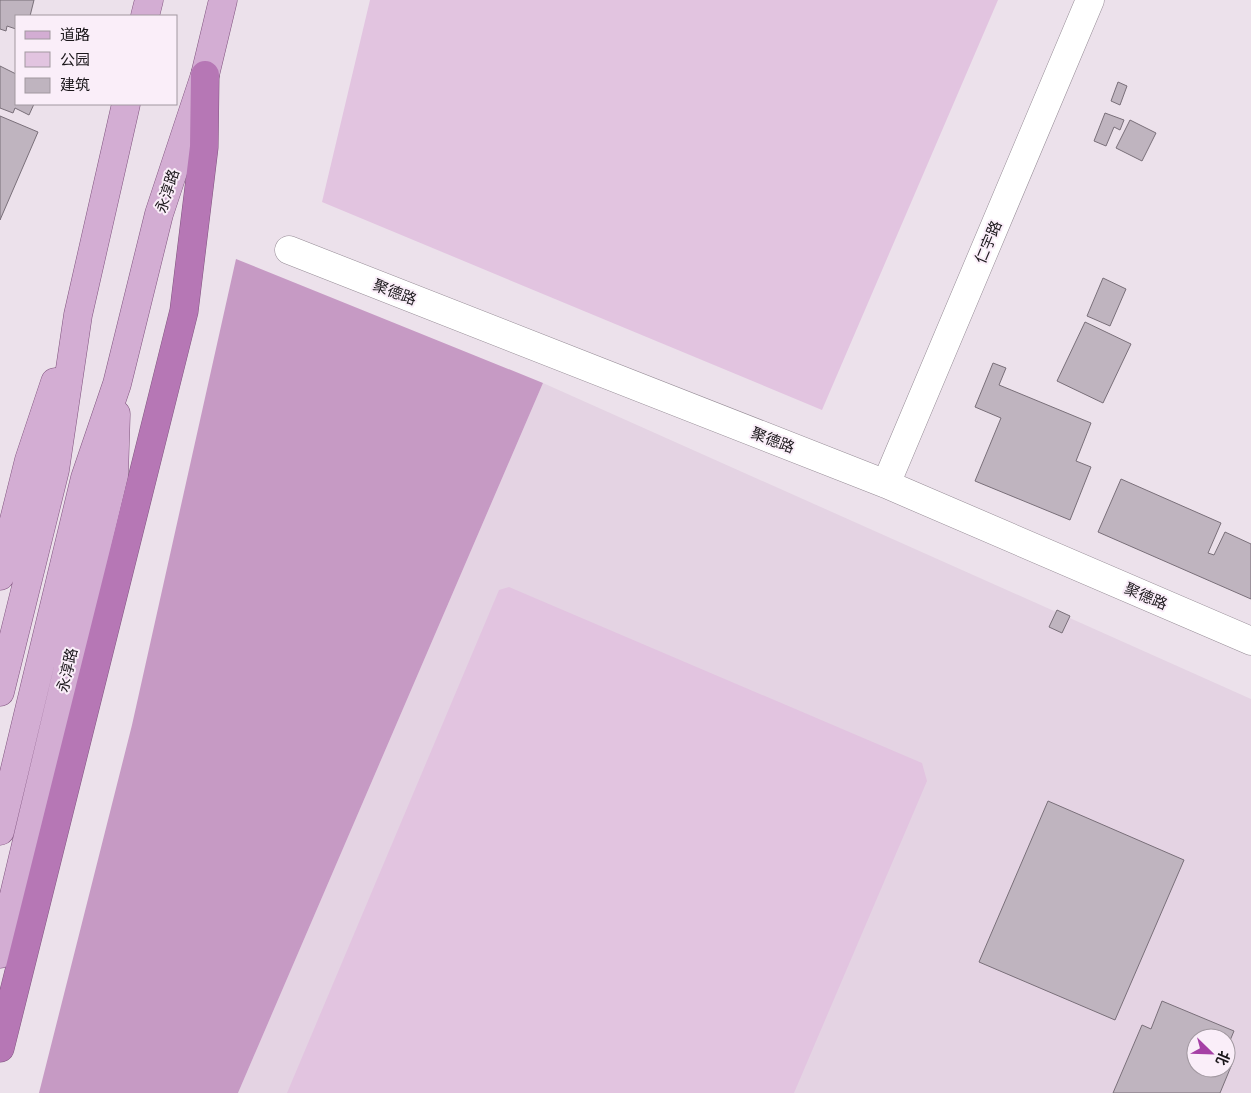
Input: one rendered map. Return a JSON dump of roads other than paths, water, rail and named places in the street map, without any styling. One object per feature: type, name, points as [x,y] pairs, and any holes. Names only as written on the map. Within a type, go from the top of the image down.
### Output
[{"type":"highway","points":[[0,1048],[184,311],[204,147],[204,75]]},
{"type":"main road","points":[[145,15],[149,0]]},
{"type":"main road","name":"永淳路","points":[[0,831],[85,478],[117,384],[160,214],[204,75],[224,0]]},
{"type":"main road","points":[[0,692],[55,470],[78,315],[126,105]]},
{"type":"main road","points":[[0,576],[29,460],[78,315]]},
{"type":"main road","name":"永淳路","points":[[0,954],[114,475],[117,384]]},
{"type":"street","name":"仁宇路","points":[[886,484],[1090,0]]},
{"type":"street","name":"聚德路","points":[[289,250],[886,484],[1251,641]]}]
